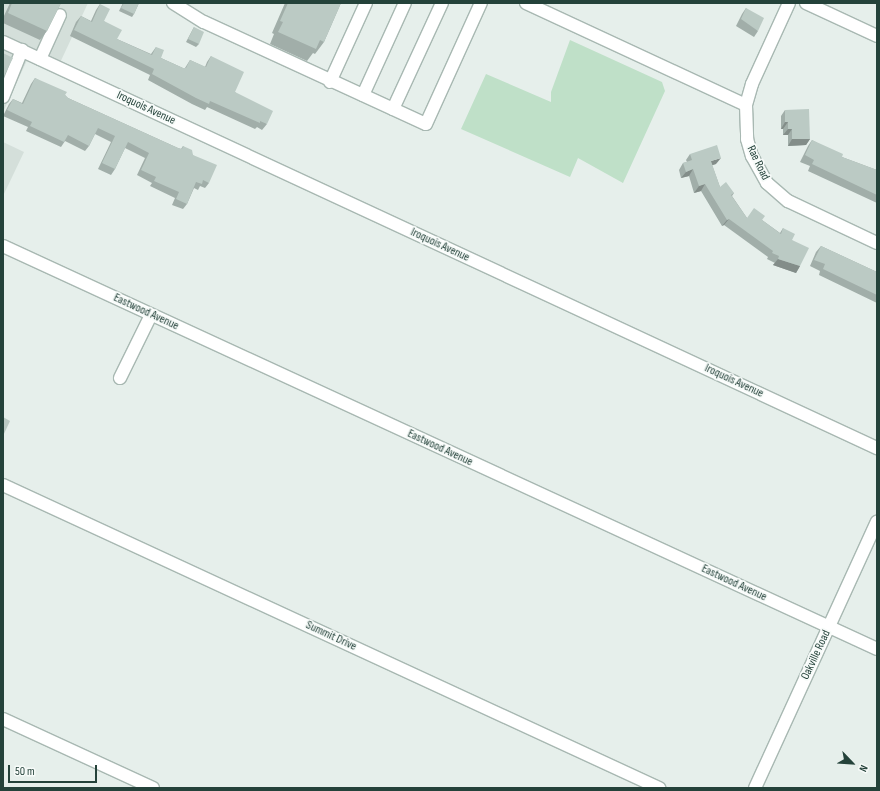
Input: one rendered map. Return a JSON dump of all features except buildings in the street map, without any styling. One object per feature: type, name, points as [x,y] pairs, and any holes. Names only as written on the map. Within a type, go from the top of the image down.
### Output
[{"type":"street","points":[[173,3],[204,22],[330,82],[363,95],[426,124],[481,3]]},
{"type":"street","points":[[330,82],[366,3]]},
{"type":"street","points":[[363,95],[405,3]]},
{"type":"street","points":[[393,109],[442,3]]},
{"type":"street","points":[[526,3],[746,105]]},
{"type":"street","name":"Rae Road","points":[[789,3],[752,84],[746,105],[747,139],[752,156],[767,183],[788,201],[877,244]]},
{"type":"street","points":[[806,3],[877,36]]},
{"type":"street","points":[[40,59],[60,15]]},
{"type":"street","name":"Iroquois Avenue","points":[[3,42],[19,56],[40,59],[877,448]]},
{"type":"street","points":[[3,85],[19,56]]},
{"type":"street","points":[[3,96],[14,74],[19,56]]},
{"type":"street","name":"Eastwood Avenue","points":[[3,246],[877,649]]},
{"type":"street","points":[[120,378],[151,315]]},
{"type":"street","name":"Summit Drive","points":[[3,485],[659,788]]},
{"type":"street","name":"Oakville Road","points":[[755,788],[877,522]]},
{"type":"street","points":[[3,719],[153,788]]},
{"type":"shaded area","points":[[3,3],[88,3],[58,67],[30,54],[3,112]]},
{"type":"shaded area","points":[[3,142],[24,152],[3,196]]},
{"type":"green space","points":[[570,40],[662,82],[665,91],[623,183],[578,158],[570,177],[461,129],[486,74],[551,102],[551,92]]}]
